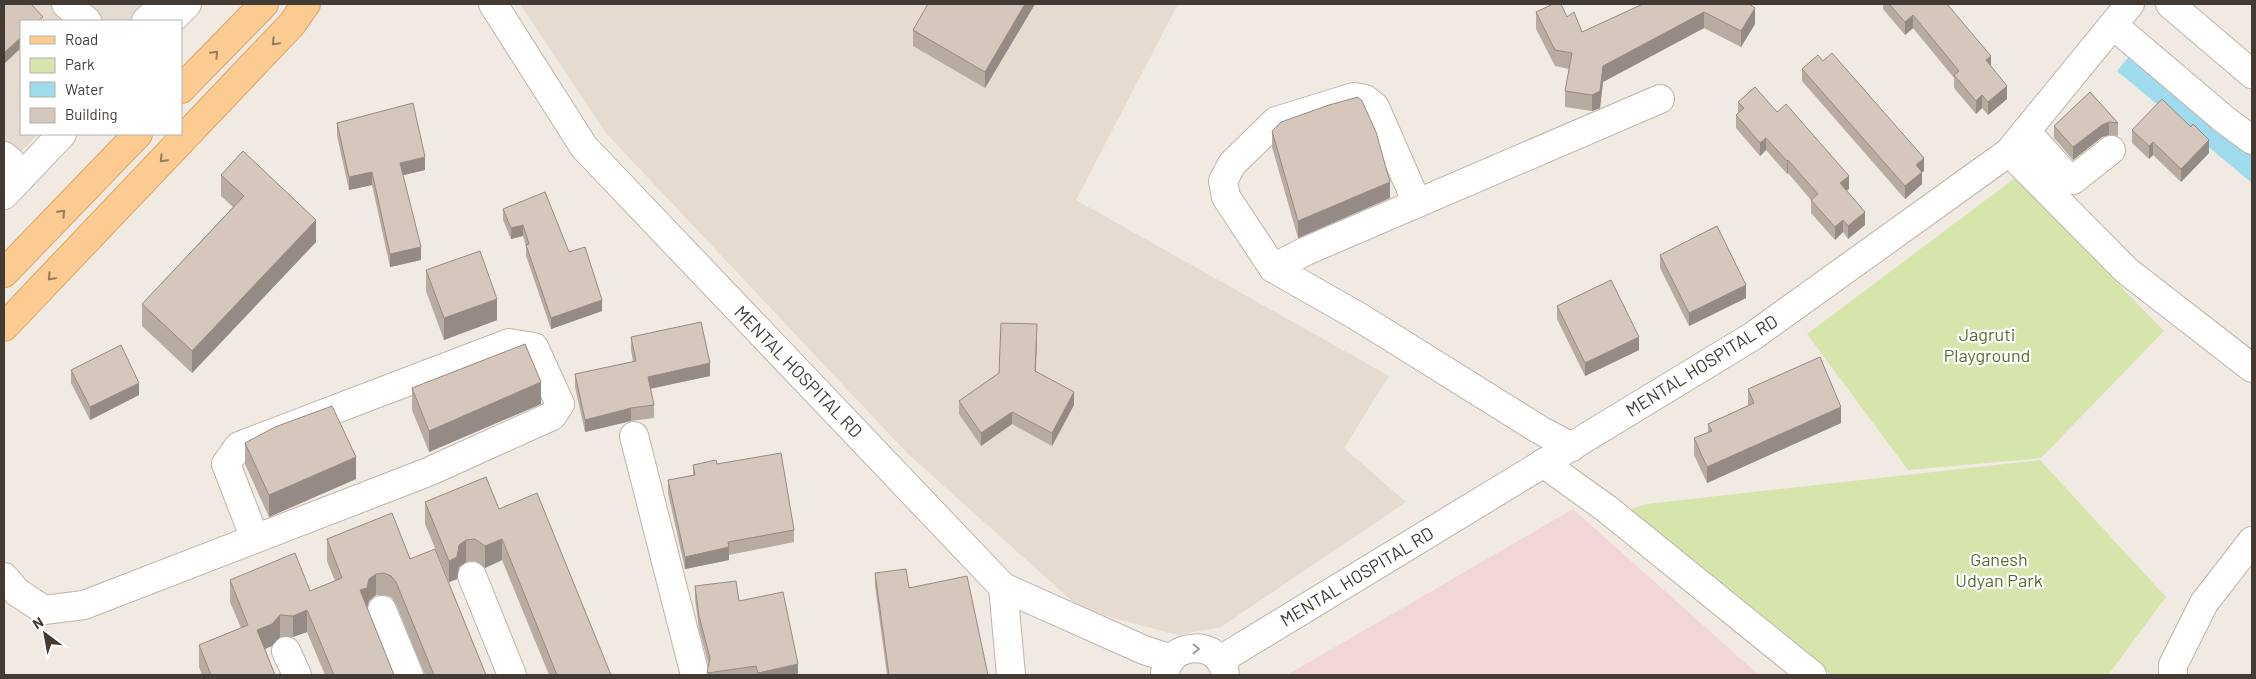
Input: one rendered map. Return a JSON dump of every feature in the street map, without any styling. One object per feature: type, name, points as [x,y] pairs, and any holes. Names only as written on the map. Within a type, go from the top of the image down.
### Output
[{"type":"main road","points":[[182,88],[264,4]]},
{"type":"main road","points":[[4,327],[292,24],[306,4]]},
{"type":"main road","points":[[4,273],[137,135]]},
{"type":"street","points":[[66,4],[86,20]]},
{"type":"street","points":[[147,20],[163,4]]},
{"type":"street","points":[[171,20],[187,4]]},
{"type":"street","name":"MENTAL HOSPITAL RD","points":[[493,4],[584,147],[1003,587],[1144,650],[1168,667]]},
{"type":"street","name":"MENTAL HOSPITAL RD","points":[[1222,668],[1543,463],[1753,336],[2009,152],[2130,4]]},
{"type":"street","points":[[2170,4],[2252,74]]},
{"type":"street","points":[[2113,25],[2225,120],[2252,140]]},
{"type":"street","points":[[1417,203],[1375,107],[1365,99],[1354,97],[1276,121],[1232,164],[1223,181],[1226,197],[1273,268],[1359,317],[1540,430],[1572,447]]},
{"type":"street","points":[[1273,268],[1306,251],[1660,99]]},
{"type":"street","points":[[2026,131],[2068,178],[2073,180],[2111,150]]},
{"type":"street","points":[[6,162],[37,135]]},
{"type":"street","points":[[4,195],[61,135]]},
{"type":"street","points":[[2009,152],[2126,271],[2252,368]]},
{"type":"street","points":[[4,577],[17,592],[44,610],[84,605],[255,539],[428,472],[552,416],[560,404],[534,346],[509,343],[239,446],[226,464],[255,539]]},
{"type":"street","points":[[634,436],[695,675]]},
{"type":"street","points":[[1543,463],[1607,509],[1812,675]]},
{"type":"street","points":[[2173,675],[2173,665],[2204,604],[2252,540]]},
{"type":"street","points":[[472,576],[512,675]]},
{"type":"street","points":[[1003,587],[1011,675]]},
{"type":"street","points":[[382,610],[409,675]]},
{"type":"street","points":[[1168,667],[1185,649],[1196,647],[1215,654],[1222,668]]},
{"type":"shaded area","points":[[4,4],[163,4],[147,20],[20,20],[20,135],[37,135],[4,169]]},
{"type":"shaded area","points":[[520,4],[1178,4],[1076,200],[1389,376],[1344,448],[1406,502],[1221,627],[1177,635],[1081,609],[907,453],[605,132]]},
{"type":"shaded area","points":[[1573,509],[1759,675],[1287,675]]},
{"type":"green space","name":"Jagruti Playground","points":[[2015,178],[2164,331],[2041,458],[1908,470],[1807,334]]},
{"type":"green space","name":"Ganesh Udyan Park","points":[[2040,460],[2166,597],[2108,675],[1831,675],[1623,512],[1646,504]]},
{"type":"water","points":[[2131,54],[2252,152],[2252,183],[2117,71]]},
{"type":"building","points":[[4,4],[31,4],[43,17],[39,20],[20,20],[20,38],[4,53]]},
{"type":"building","points":[[928,4],[1025,4],[985,72],[913,30]]},
{"type":"building","points":[[1553,4],[1561,4],[1567,17],[1574,12],[1582,32],[1643,4],[1749,4],[1755,8],[1741,31],[1704,12],[1603,66],[1600,91],[1592,95],[1565,91],[1572,53],[1555,50],[1536,12]]},
{"type":"building","points":[[1889,4],[1947,4],[1991,56],[1986,60],[2007,86],[1988,102],[1982,95],[1976,101],[1954,75],[1959,71],[1913,15],[1905,22]]},
{"type":"building","points":[[1832,53],[1924,158],[1916,165],[1922,172],[1905,186],[1802,69],[1818,55],[1823,61]]},
{"type":"building","points":[[1755,87],[1777,112],[1786,104],[1849,176],[1840,183],[1865,212],[1848,226],[1843,220],[1835,227],[1811,200],[1818,194],[1788,160],[1766,138],[1760,143],[1736,115],[1744,108],[1738,102]]},
{"type":"building","points":[[2090,92],[2118,123],[2109,122],[2102,125],[2073,147],[2054,126]]},
{"type":"building","points":[[1358,97],[1362,101],[1376,132],[1390,182],[1298,221],[1272,131],[1281,122]]},
{"type":"building","points":[[2162,99],[2191,127],[2193,124],[2209,140],[2181,169],[2153,142],[2149,146],[2132,130]]},
{"type":"building","points":[[413,103],[425,157],[400,163],[421,247],[390,254],[372,172],[349,177],[337,123]]},
{"type":"building","points":[[243,151],[316,220],[192,351],[142,304],[244,196],[221,175]]},
{"type":"building","points":[[545,192],[569,252],[585,247],[602,300],[551,318],[526,245],[529,244],[523,225],[511,228],[503,209]]},
{"type":"building","points":[[1717,226],[1746,285],[1689,313],[1660,255]]},
{"type":"building","points":[[480,251],[497,299],[444,318],[426,270]]},
{"type":"building","points":[[1611,280],[1639,337],[1585,363],[1557,306]]},
{"type":"building","points":[[701,322],[710,363],[648,377],[654,405],[631,408],[585,420],[575,374],[636,361],[631,337]]},
{"type":"building","points":[[1001,323],[1037,324],[1035,371],[1074,392],[1052,433],[1012,412],[981,433],[959,401],[999,373]]},
{"type":"building","points":[[525,344],[541,382],[429,431],[412,388]]},
{"type":"building","points":[[121,345],[139,383],[90,407],[71,370]]},
{"type":"building","points":[[1820,357],[1841,407],[1707,467],[1694,438],[1712,431],[1708,424],[1754,403],[1748,389]]},
{"type":"building","points":[[332,406],[356,457],[269,495],[245,443],[275,427]]},
{"type":"building","points":[[781,453],[794,530],[728,542],[729,547],[685,557],[668,480],[695,475],[693,465],[716,460],[717,464]]},
{"type":"building","points":[[486,477],[499,509],[537,493],[611,675],[557,675],[502,539],[485,546],[475,539],[466,540],[459,545],[457,557],[449,561],[425,502]]},
{"type":"building","points":[[392,513],[410,559],[435,549],[486,675],[434,675],[396,582],[391,576],[384,573],[376,574],[369,579],[367,588],[360,590],[394,675],[334,675],[307,610],[293,616],[280,615],[272,624],[257,630],[275,675],[211,675],[199,645],[248,625],[230,580],[295,553],[310,591],[342,578],[327,539]]},
{"type":"building","points":[[906,569],[909,588],[967,576],[988,675],[889,675],[875,573]]},
{"type":"building","points":[[736,581],[739,601],[783,592],[798,664],[758,673],[756,666],[707,673],[710,658],[699,616],[695,586]]}]
